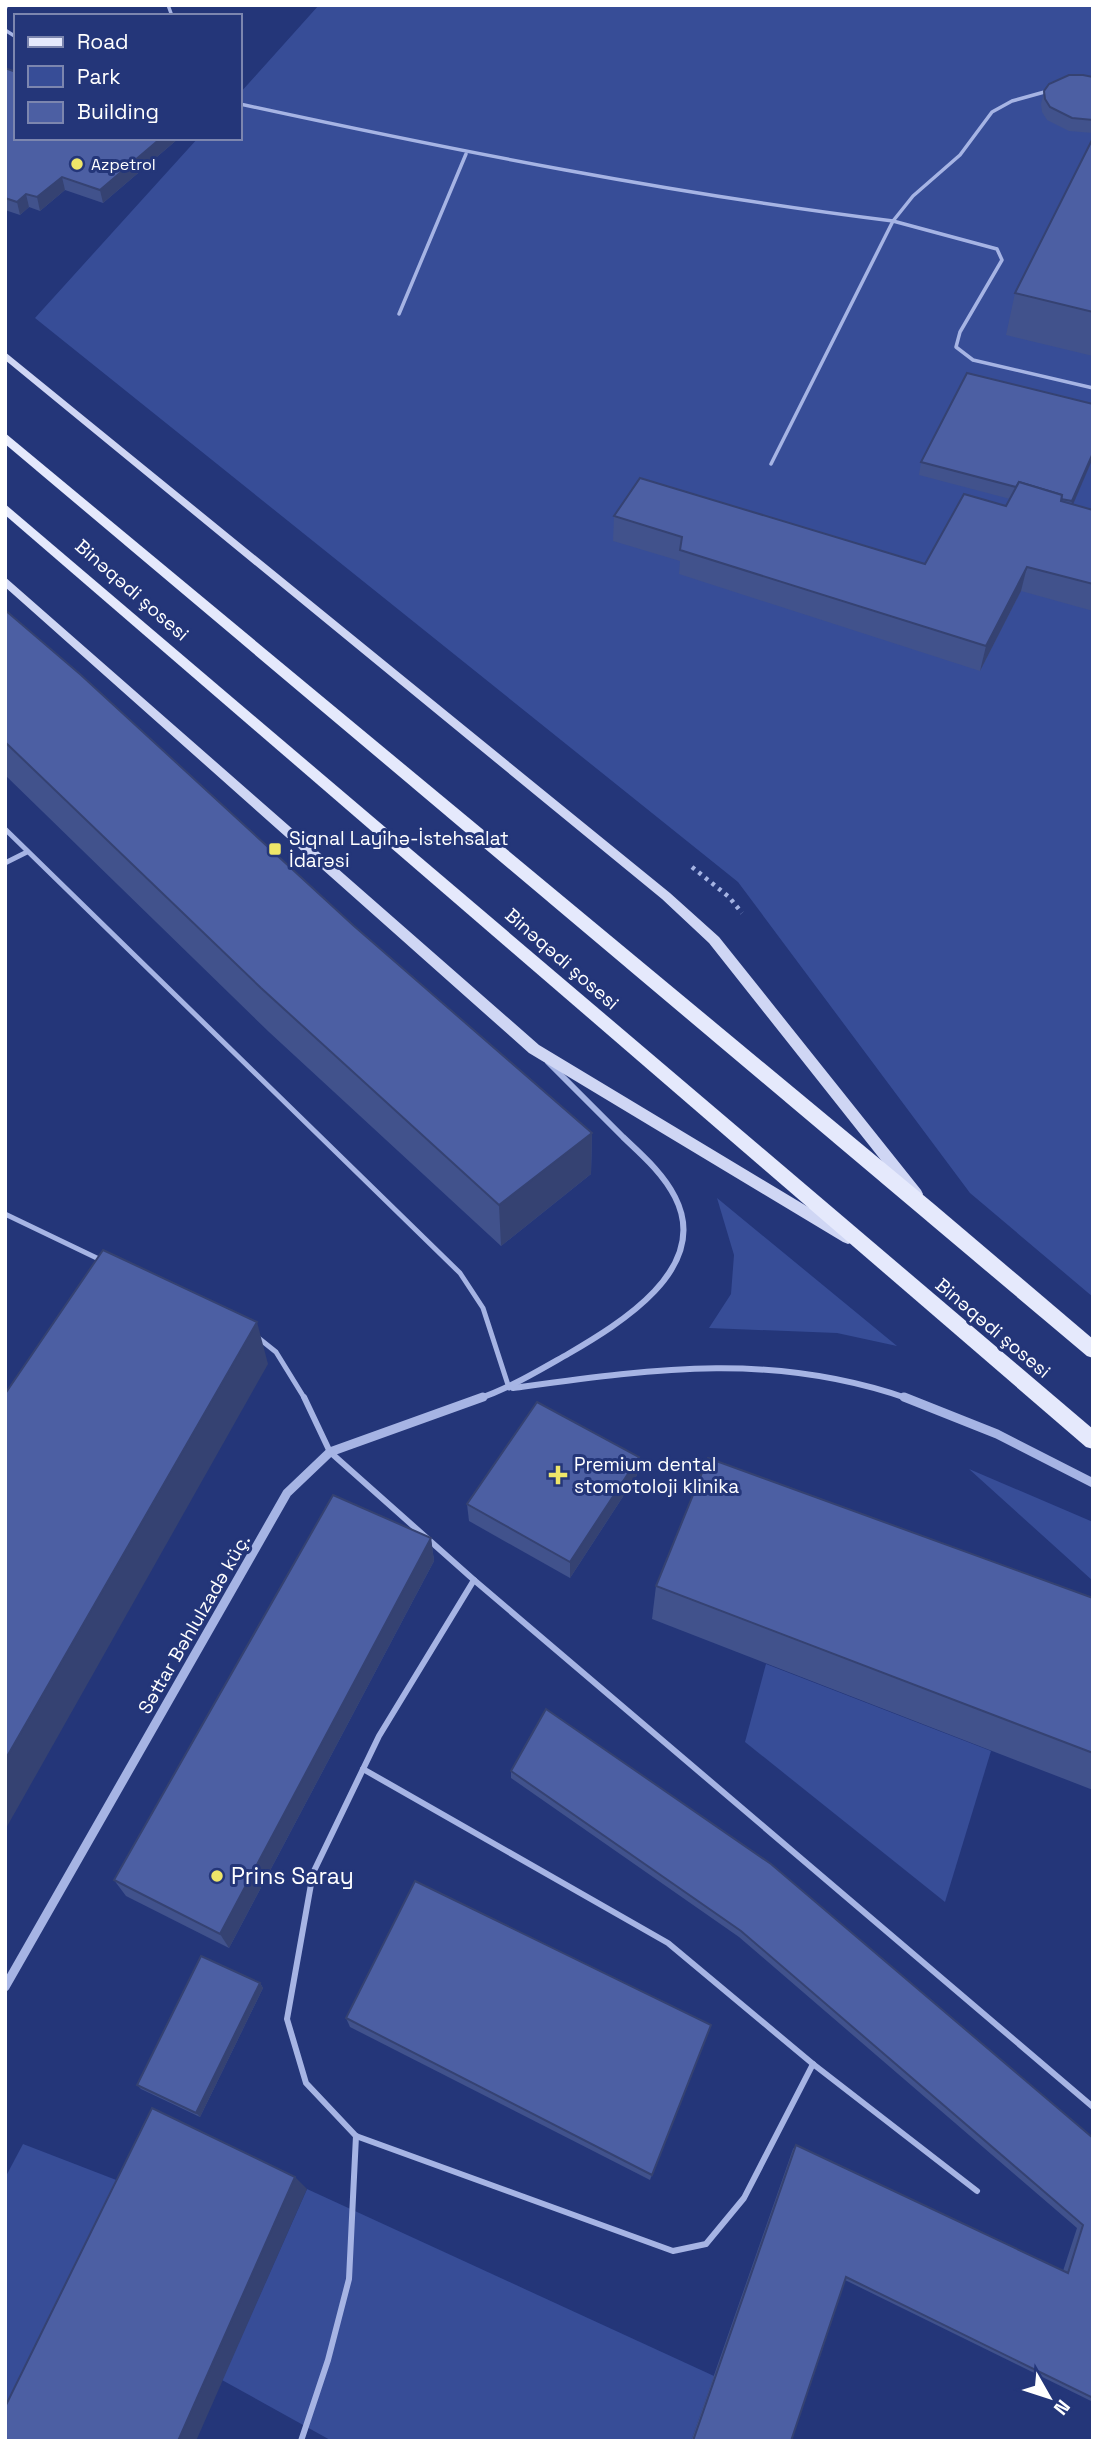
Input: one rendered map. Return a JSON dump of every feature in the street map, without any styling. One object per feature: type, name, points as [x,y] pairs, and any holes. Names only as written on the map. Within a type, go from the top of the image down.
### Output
[{"type":"main road","points":[[5,355],[666,896],[714,940],[928,1209]]},
{"type":"main road","name":"Binəqədi şosesi","points":[[5,437],[1093,1350]]},
{"type":"main road","name":"Binəqədi şosesi","points":[[5,508],[1093,1441]]},
{"type":"main road","points":[[5,581],[534,1049],[869,1251]]},
{"type":"street","points":[[509,1388],[616,1326],[657,1290],[676,1262],[683,1241],[683,1220],[676,1198],[661,1174],[534,1049]]},
{"type":"street","points":[[509,1388],[628,1372],[694,1367],[783,1371],[837,1378],[879,1388],[956,1415],[1057,1462],[1093,1483]]},
{"type":"street","name":"Səttar Bəhlulzadə küç.","points":[[5,1987],[287,1493],[330,1452],[509,1388]]},
{"type":"lane","points":[[771,464],[892,221],[913,196],[960,155],[992,112],[1012,102],[1058,88]]},
{"type":"lane","points":[[242,104],[466,153],[789,210],[892,221],[997,249],[1002,260],[960,332],[956,347],[974,360],[1093,388]]},
{"type":"lane","points":[[399,314],[466,153]]},
{"type":"lane","points":[[5,829],[460,1273],[483,1308],[509,1388]]},
{"type":"lane","points":[[5,863],[27,852]]},
{"type":"lane","points":[[5,1214],[116,1266]]},
{"type":"lane","points":[[250,1331],[276,1352],[299,1387],[330,1452],[474,1580],[1093,2107]]},
{"type":"lane","points":[[474,1580],[379,1736],[313,1873],[287,2019],[306,2083],[356,2136],[673,2251],[706,2244],[744,2198],[813,2064]]},
{"type":"lane","points":[[363,1769],[668,1944],[813,2064],[977,2190]]},
{"type":"lane","points":[[301,2441],[328,2360],[349,2279],[356,2136]]},
{"type":"green space","points":[[319,5],[1093,5],[1093,1297],[970,1193],[738,882],[35,318],[196,140],[242,140],[242,91]]},
{"type":"green space","points":[[717,1198],[897,1346],[837,1333],[709,1328],[731,1294],[734,1255]]},
{"type":"green space","points":[[969,1469],[1093,1522],[1093,1581]]},
{"type":"green space","points":[[766,1664],[991,1751],[945,1902],[745,1742]]},
{"type":"green space","points":[[23,2144],[137,2188],[16,2441],[5,2441],[5,2178]]},
{"type":"green space","points":[[307,2189],[714,2376],[691,2441],[332,2441],[222,2380]]},
{"type":"building","name":"Azpetrol","points":[[5,68],[14,71],[14,140],[159,140],[100,190],[62,177],[37,197],[26,194],[17,202],[5,198]]},
{"type":"building","points":[[1069,75],[1093,77],[1093,120],[1072,118],[1050,107],[1045,99],[1044,91],[1049,84]]},
{"type":"building","points":[[1093,138],[1093,312],[1015,293]]},
{"type":"building","points":[[967,373],[1093,404],[1093,453],[1072,501],[1061,499],[1062,495],[1019,482],[1016,487],[921,462]]},
{"type":"building","points":[[640,478],[925,564],[964,494],[1006,506],[1019,482],[1062,495],[1061,501],[1093,510],[1093,584],[1027,567],[986,646],[680,550],[682,537],[614,516]]},
{"type":"building","points":[[5,610],[81,675],[354,926],[592,1133],[499,1205],[261,988],[5,742]]},
{"type":"building","points":[[103,1250],[257,1322],[5,1760],[5,1394]]},
{"type":"building","points":[[537,1402],[639,1457],[570,1562],[467,1504]]},
{"type":"building","points":[[708,1458],[1093,1598],[1093,1753],[656,1586]]},
{"type":"building","points":[[333,1495],[431,1538],[220,1934],[114,1880]]},
{"type":"building","points":[[546,1709],[771,1864],[1093,2138],[1093,2398],[846,2277],[791,2441],[693,2441],[796,2145],[1068,2273],[1083,2225],[741,1931],[511,1771]]},
{"type":"building","points":[[415,1881],[711,2025],[652,2175],[346,2018]]},
{"type":"building","points":[[201,1956],[260,1983],[196,2113],[137,2085]]},
{"type":"building","points":[[152,2108],[295,2177],[178,2441],[5,2441],[5,2407]]},
{"type":"place","name":"Azpetrol","points":[[77,164]]},
{"type":"place","name":"Siqnal Layihə-İstehsalat İdarəsi","points":[[275,849]]},
{"type":"place","name":"Premium dental stomotoloji klinika","points":[[558,1475]]},
{"type":"place","name":"Prins Saray","points":[[217,1876]]}]
